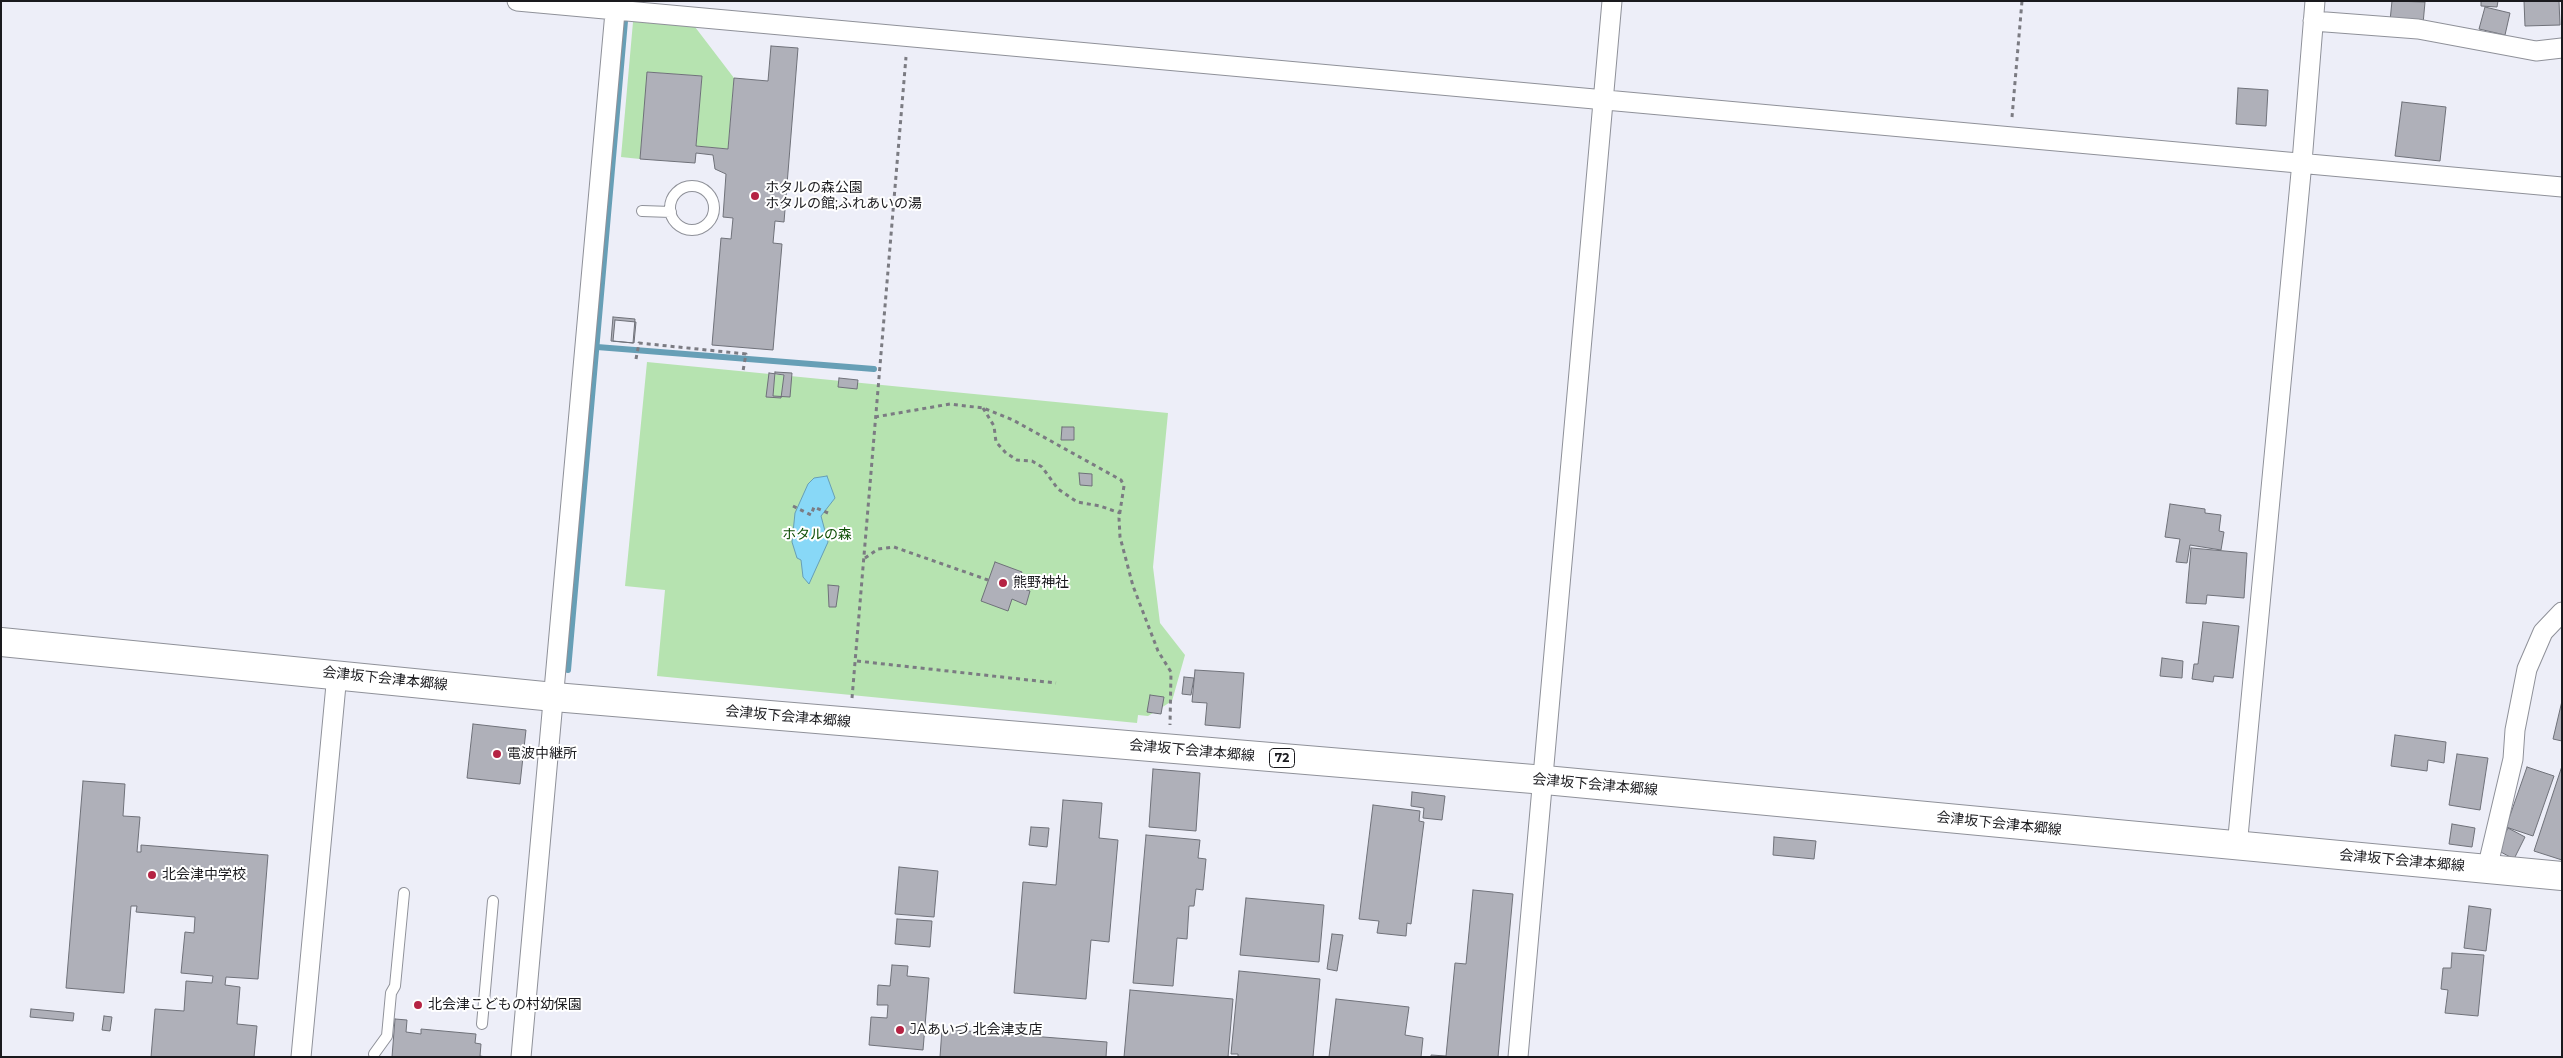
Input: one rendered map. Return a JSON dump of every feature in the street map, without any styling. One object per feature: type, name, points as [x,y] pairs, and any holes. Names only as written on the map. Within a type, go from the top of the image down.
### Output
[{"type":"main road","name":"会津坂下会津本郷線","points":[[1,642],[554,697],[1545,780],[2237,847],[2562,876]]},
{"type":"street","points":[[517,1],[615,6],[908,36],[2562,187]]},
{"type":"street","points":[[1518,1057],[1545,780],[1612,1]]},
{"type":"street","points":[[2237,847],[2302,162],[2315,1]]},
{"type":"street","points":[[521,1057],[615,6]]},
{"type":"street","points":[[2313,21],[2427,30],[2536,51],[2562,48]]},
{"type":"street","points":[[2487,868],[2513,758],[2515,730],[2527,669],[2543,632],[2562,612]]},
{"type":"street","points":[[301,1057],[336,674]]},
{"type":"lane","points":[[690,187],[698,187],[706,192],[713,206],[712,217],[707,224],[694,230],[678,226],[671,212],[670,206],[676,195],[682,189],[690,187]]},
{"type":"lane","points":[[642,212],[671,212]]},
{"type":"lane","points":[[374,1054],[387,1036],[391,993],[395,986],[404,892]]},
{"type":"lane","points":[[482,1024],[494,901]]},
{"type":"path","points":[[2011,136],[2022,1]]},
{"type":"path","points":[[849,722],[857,661],[875,417],[908,36]]},
{"type":"path","points":[[636,359],[639,343],[746,354],[743,371]]},
{"type":"path","points":[[875,417],[950,404],[983,408],[1055,443],[1121,480],[1124,486],[1120,513],[1120,537],[1133,586],[1158,651],[1171,672],[1168,749]]},
{"type":"path","points":[[983,408],[994,426],[996,442],[1006,454],[1018,460],[1032,460],[1042,467],[1058,489],[1077,502],[1100,506],[1120,513]]},
{"type":"path","points":[[793,506],[812,515],[814,507],[828,513]]},
{"type":"path","points":[[865,559],[878,549],[894,546],[988,580]]},
{"type":"path","points":[[857,661],[1056,683]]},
{"type":"green space","points":[[633,22],[692,23],[734,78],[728,149],[696,146],[702,76],[648,72],[640,159],[621,157]]},
{"type":"green space","name":"ホタルの森","points":[[647,362],[1168,413],[1153,567],[1160,623],[1185,655],[1172,701],[1148,716],[1138,715],[1137,723],[657,676],[665,590],[625,586]]},
{"type":"water","points":[[827,476],[835,498],[821,516],[828,542],[809,584],[803,577],[801,560],[797,558],[792,542],[795,513],[808,484],[814,478]]},
{"type":"building","points":[[2392,1],[2425,2],[2423,24],[2390,21]]},
{"type":"building","points":[[2481,1],[2498,1],[2497,7],[2481,6]]},
{"type":"building","points":[[2524,1],[2559,1],[2560,25],[2525,26]]},
{"type":"building","points":[[2485,7],[2510,13],[2505,35],[2479,29]]},
{"type":"building","name":"ホタルの森公園 ホタルの館;ふれあいの湯","points":[[771,46],[798,48],[784,222],[775,221],[773,243],[782,244],[773,350],[712,345],[721,238],[731,239],[733,218],[723,217],[726,174],[715,169],[713,155],[696,153],[695,163],[640,159],[647,72],[702,76],[696,146],[728,149],[734,78],[768,81]]},
{"type":"building","points":[[2238,88],[2268,90],[2266,126],[2236,124]]},
{"type":"building","points":[[2402,102],[2446,107],[2440,161],[2395,156]]},
{"type":"building","points":[[613,317],[635,319],[633,343],[611,341]]},
{"type":"building","points":[[615,320],[636,322],[634,343],[613,341]]},
{"type":"building","points":[[775,372],[792,373],[790,397],[773,396]]},
{"type":"building","points":[[769,373],[784,375],[781,398],[766,397]]},
{"type":"building","points":[[839,378],[858,380],[857,389],[838,387]]},
{"type":"building","points":[[1062,427],[1074,427],[1074,440],[1061,440]]},
{"type":"building","points":[[1079,473],[1092,474],[1092,486],[1080,485]]},
{"type":"building","points":[[2170,504],[2205,509],[2205,513],[2221,515],[2219,531],[2224,532],[2221,550],[2190,545],[2187,563],[2176,562],[2180,539],[2165,537]]},
{"type":"building","points":[[2191,548],[2247,553],[2244,598],[2207,595],[2206,604],[2186,603]]},
{"type":"building","name":"熊野神社","points":[[995,562],[1022,572],[1017,587],[1030,591],[1026,605],[1012,599],[1008,611],[981,601]]},
{"type":"building","points":[[828,585],[839,586],[836,607],[829,607]]},
{"type":"building","points":[[2203,622],[2239,626],[2233,678],[2214,676],[2213,682],[2192,679],[2194,664],[2198,664]]},
{"type":"building","points":[[2162,658],[2183,661],[2182,678],[2160,676]]},
{"type":"building","points":[[1195,670],[1244,673],[1240,728],[1205,725],[1207,703],[1192,702]]},
{"type":"building","points":[[1184,677],[1194,678],[1191,695],[1182,694]]},
{"type":"building","points":[[1150,695],[1164,697],[1161,714],[1147,712]]},
{"type":"building","points":[[2562,701],[2562,741],[2553,739]]},
{"type":"building","name":"電波中継所","points":[[473,724],[526,730],[520,784],[467,778]]},
{"type":"building","points":[[2395,735],[2446,742],[2444,763],[2428,760],[2427,771],[2391,766]]},
{"type":"building","points":[[2457,754],[2488,758],[2480,810],[2449,805]]},
{"type":"building","points":[[2562,766],[2562,860],[2534,851]]},
{"type":"building","points":[[2527,767],[2554,776],[2533,836],[2506,827]]},
{"type":"building","points":[[1153,769],[1200,773],[1196,831],[1149,827]]},
{"type":"building","points":[[83,781],[125,784],[123,816],[140,817],[137,852],[141,852],[141,845],[268,855],[258,979],[226,977],[225,985],[240,987],[237,1024],[257,1026],[254,1057],[151,1057],[155,1009],[184,1011],[186,981],[212,983],[213,976],[181,973],[185,932],[194,933],[195,917],[136,912],[137,906],[131,906],[124,993],[66,988]]},
{"type":"building","points":[[1412,792],[1445,796],[1442,820],[1423,818],[1424,808],[1411,806]]},
{"type":"building","points":[[1063,800],[1102,803],[1099,838],[1118,840],[1109,942],[1091,940],[1086,999],[1014,993],[1023,882],[1056,885]]},
{"type":"building","points":[[1373,805],[1420,811],[1419,821],[1424,822],[1411,924],[1407,923],[1406,936],[1377,933],[1379,921],[1359,919]]},
{"type":"building","points":[[2452,824],[2475,828],[2472,847],[2449,844]]},
{"type":"building","points":[[1031,827],[1049,828],[1047,847],[1029,845]]},
{"type":"building","points":[[2508,828],[2525,837],[2514,859],[2497,850]]},
{"type":"building","points":[[1146,835],[1200,840],[1198,858],[1206,859],[1203,890],[1196,889],[1194,906],[1189,906],[1187,939],[1177,938],[1173,986],[1133,983]]},
{"type":"building","points":[[1774,837],[1816,841],[1814,859],[1773,855]]},
{"type":"building","points":[[899,867],[938,871],[934,917],[895,914]]},
{"type":"building","points":[[1473,890],[1513,894],[1498,1057],[1431,1057],[1431,1055],[1446,1056],[1455,963],[1466,964]]},
{"type":"building","points":[[1246,898],[1324,905],[1319,962],[1240,955]]},
{"type":"building","points":[[2469,906],[2491,909],[2486,951],[2464,948]]},
{"type":"building","points":[[897,919],[932,921],[930,947],[895,944]]},
{"type":"building","points":[[1332,934],[1343,935],[1337,971],[1327,969]]},
{"type":"building","points":[[2452,953],[2484,955],[2478,1016],[2445,1013],[2448,990],[2441,989],[2443,968],[2451,968]]},
{"type":"building","points":[[892,965],[908,966],[907,976],[929,978],[923,1050],[869,1045],[871,1017],[887,1018],[888,1005],[877,1005],[878,985],[890,986]]},
{"type":"building","points":[[1239,971],[1320,979],[1313,1057],[1238,1057],[1238,1054],[1231,1054]]},
{"type":"building","points":[[1130,990],[1233,999],[1228,1057],[1124,1057]]},
{"type":"building","points":[[1336,999],[1409,1007],[1405,1035],[1423,1038],[1421,1057],[1329,1057]]},
{"type":"building","points":[[31,1009],[74,1013],[73,1021],[30,1017]]},
{"type":"building","points":[[104,1016],[112,1017],[110,1031],[102,1030]]},
{"type":"building","points":[[395,1019],[407,1020],[406,1032],[421,1034],[421,1029],[476,1034],[475,1043],[481,1044],[480,1056],[486,1057],[392,1057]]},
{"type":"building","points":[[942,1029],[1107,1042],[1106,1057],[940,1057]]},
{"type":"waterway","points":[[568,670],[625,21]]},
{"type":"waterway","points":[[597,347],[874,369]]},
{"type":"place","name":"ホタルの森公園 ホタルの館;ふれあいの湯","points":[[755,196]]},
{"type":"place","name":"熊野神社","points":[[1003,583]]},
{"type":"place","name":"電波中継所","points":[[497,754]]},
{"type":"place","name":"北会津中学校","points":[[152,875]]},
{"type":"place","name":"北会津こどもの村幼保園","points":[[418,1005]]},
{"type":"place","name":"JAあいづ 北会津支店","points":[[900,1030]]}]
